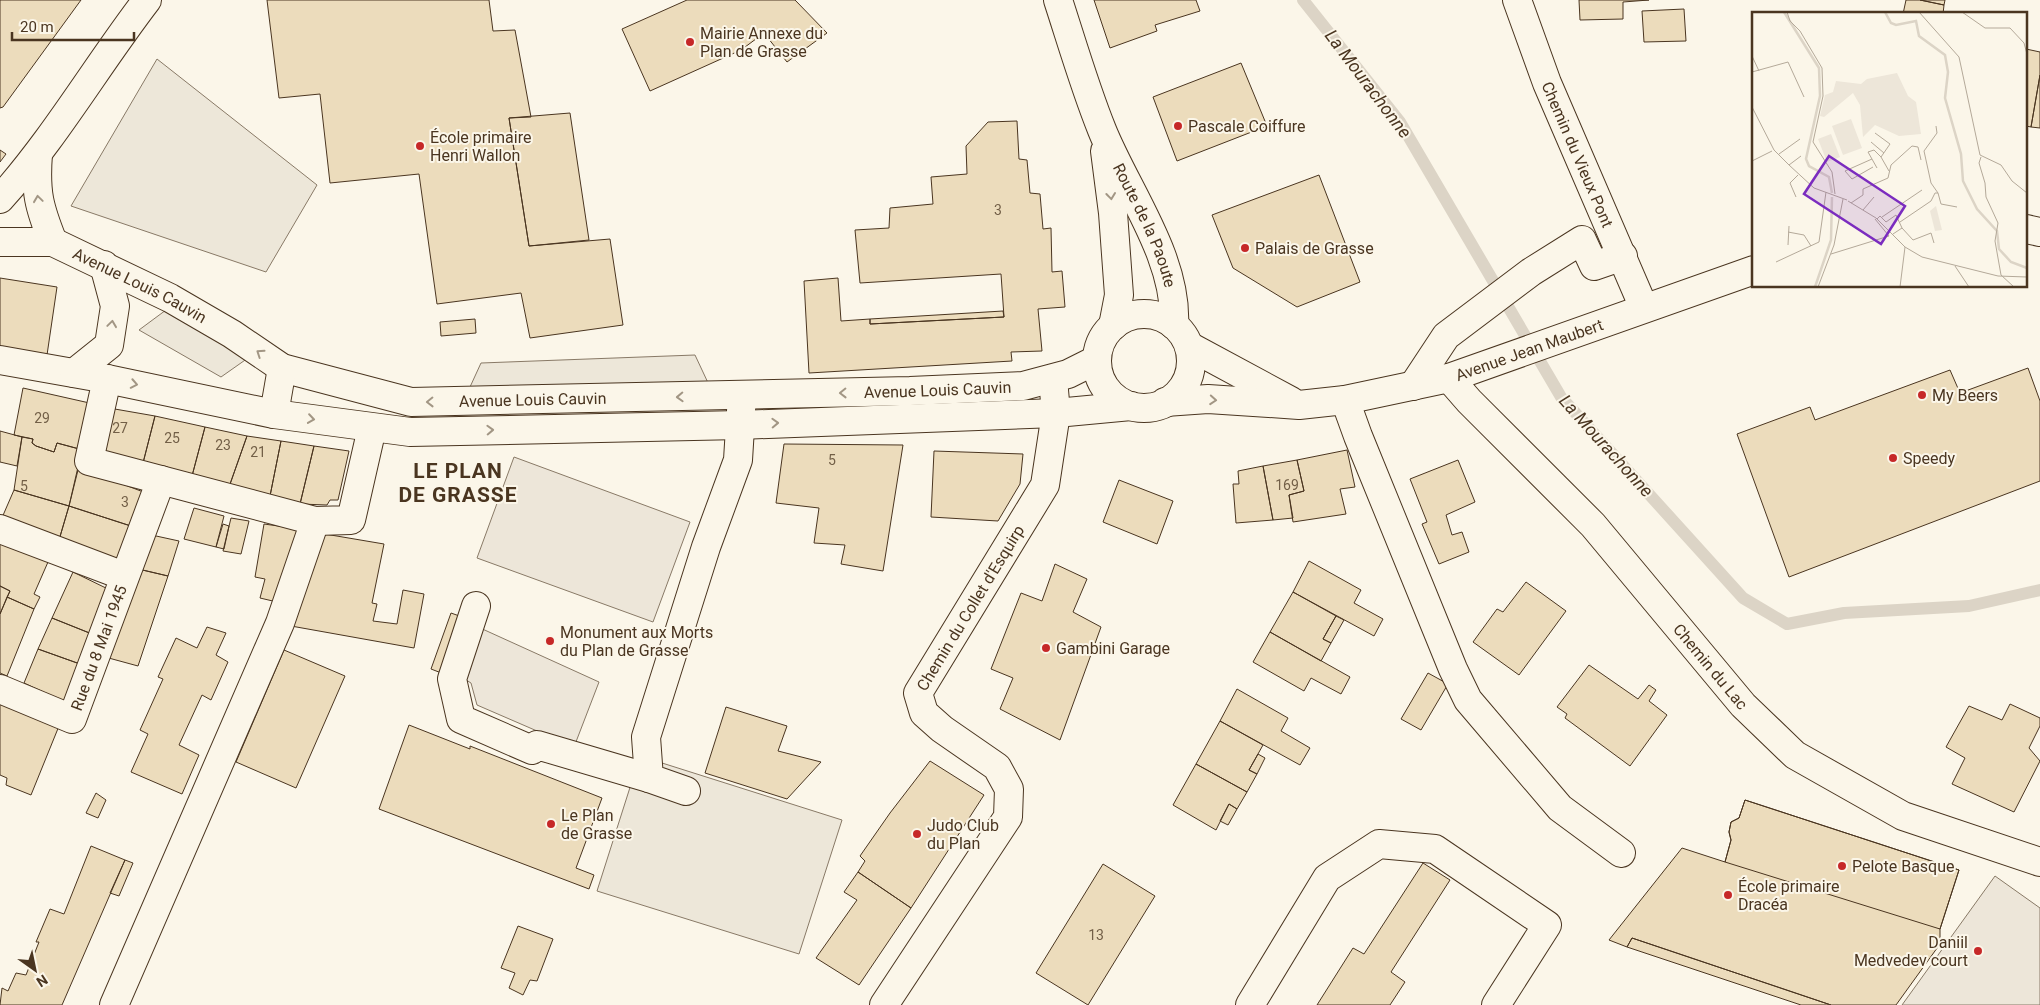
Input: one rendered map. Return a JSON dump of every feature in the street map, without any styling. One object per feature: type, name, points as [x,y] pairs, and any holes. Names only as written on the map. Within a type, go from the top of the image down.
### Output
[{"type":"street","points":[[0,199],[38,154],[147,0]]},
{"type":"street","name":"Route de la Paoute","points":[[1058,0],[1102,130],[1148,226],[1172,288],[1181,336]]},
{"type":"street","name":"Chemin du Vieux Pont","points":[[1517,0],[1547,83],[1644,308]]},
{"type":"street","name":"Route de la Paoute","points":[[1102,130],[1113,213],[1119,295],[1113,326]]},
{"type":"street","points":[[38,154],[36,181],[39,207],[53,242]]},
{"type":"street","points":[[1413,386],[1446,336],[1531,272],[1582,240],[1594,266],[1623,256]]},
{"type":"street","name":"Avenue Louis Cauvin","points":[[0,242],[53,242],[170,298],[232,334],[282,368],[411,402],[1014,387],[1068,374],[1096,360]]},
{"type":"street","points":[[74,373],[110,345],[115,306],[104,265]]},
{"type":"street","name":"Avenue Jean Maubert","points":[[1165,402],[1208,399],[1299,405],[1346,400],[1449,378],[1752,271]]},
{"type":"street","points":[[1181,336],[1189,372],[1184,384],[1165,402],[1143,408],[1131,406],[1117,399],[1106,389],[1099,375],[1096,360],[1101,341],[1113,326],[1124,318],[1136,314],[1163,318],[1181,336],[1299,405]]},
{"type":"street","name":"Avenue Louis Cauvin","points":[[0,360],[107,379],[274,414],[410,432],[740,425],[1056,414],[1131,406]]},
{"type":"street","points":[[274,414],[282,368]]},
{"type":"street","name":"Chemin du Collet d'Esquirp","points":[[884,1005],[1008,818],[1009,789],[997,768],[942,730],[924,713],[918,693],[1045,485],[1056,414],[1052,378]]},
{"type":"street","name":"Chemin du Lac","points":[[1449,378],[1469,401],[1593,525],[1743,705],[1795,755],[1904,816],[2040,862]]},
{"type":"street","points":[[107,379],[88,461],[315,521],[351,520],[372,428]]},
{"type":"street","points":[[649,778],[646,738],[706,547],[738,460],[742,395]]},
{"type":"street","points":[[1346,400],[1361,445],[1453,669],[1468,700],[1560,808],[1621,853]]},
{"type":"street","name":"Rue du 8 Mai 1945","points":[[0,689],[72,719],[161,480]]},
{"type":"street","points":[[114,1005],[280,623],[315,521]]},
{"type":"street","points":[[0,528],[124,576]]},
{"type":"street","points":[[476,606],[452,679],[461,719],[532,750],[537,745],[649,778],[686,791]]},
{"type":"street","points":[[1250,1005],[1327,878],[1379,844],[1435,849],[1547,925],[1496,1005]]},
{"type":"shaded area","points":[[157,59],[317,185],[266,272],[71,206]]},
{"type":"shaded area","points":[[166,310],[248,358],[221,377],[139,330]]},
{"type":"shaded area","points":[[695,355],[717,402],[459,411],[481,363]]},
{"type":"shaded area","points":[[514,457],[690,522],[653,622],[477,558]]},
{"type":"shaded area","points":[[478,627],[599,682],[574,747],[477,705],[471,683],[458,675]]},
{"type":"shaded area","points":[[640,756],[842,820],[799,954],[597,891]]},
{"type":"shaded area","points":[[1995,876],[2040,908],[2040,1005],[1902,1005]]},
{"type":"building","points":[[0,0],[81,0],[3,107],[0,108]]},
{"type":"building","name":"École primaire Henri Wallon","points":[[267,0],[489,0],[493,31],[515,30],[531,117],[509,118],[529,246],[610,239],[623,325],[530,338],[521,293],[437,304],[419,174],[330,183],[320,94],[279,98]]},
{"type":"building","name":"Mairie Annexe du Plan de Grasse","points":[[687,0],[795,0],[827,33],[787,62],[764,33],[741,50],[650,91],[622,29]]},
{"type":"building","points":[[1094,0],[1196,0],[1200,11],[1155,25],[1157,31],[1110,48]]},
{"type":"building","points":[[1579,0],[1649,0],[1623,2],[1623,19],[1580,20]]},
{"type":"building","points":[[1906,0],[1920,0],[1944,5],[1943,12],[1903,12]]},
{"type":"building","points":[[1920,0],[1945,0],[1944,5]]},
{"type":"building","points":[[1684,9],[1686,41],[1644,42],[1642,11]]},
{"type":"building","points":[[2028,49],[2040,52],[2040,75],[2031,127],[2028,126]]},
{"type":"building","points":[[1241,63],[1267,126],[1177,161],[1153,97]]},
{"type":"building","points":[[2040,75],[2040,128],[2031,127]]},
{"type":"building","points":[[570,113],[589,240],[529,246],[509,118]]},
{"type":"building","points":[[1017,121],[1019,159],[1027,160],[1030,193],[1040,194],[1043,229],[1051,228],[1052,272],[1062,271],[1065,307],[1038,309],[1042,351],[1011,352],[1012,361],[809,373],[804,281],[838,278],[841,321],[870,319],[870,324],[1004,317],[1001,274],[860,283],[855,230],[889,228],[890,208],[933,204],[931,177],[967,174],[966,146],[988,122]]},
{"type":"building","points":[[0,150],[6,154],[0,162]]},
{"type":"building","points":[[1319,175],[1360,282],[1297,307],[1233,268],[1212,215]]},
{"type":"building","points":[[0,278],[57,287],[47,355],[0,348]]},
{"type":"building","points":[[1003,311],[1004,317],[870,324],[870,319]]},
{"type":"building","points":[[475,319],[476,333],[441,336],[440,322]]},
{"type":"building","name":"Speedy","points":[[2028,368],[2040,401],[2040,481],[1789,577],[1737,434],[1810,407],[1815,420],[1950,370],[1960,393]]},
{"type":"building","points":[[23,388],[94,404],[83,450],[57,443],[54,452],[36,446],[32,443],[33,439],[14,435]]},
{"type":"building","points":[[109,408],[155,416],[143,463],[101,450]]},
{"type":"building","points":[[155,416],[205,427],[192,476],[143,463]]},
{"type":"building","points":[[205,427],[247,436],[229,487],[192,476]]},
{"type":"building","points":[[0,431],[22,437],[17,466],[0,462]]},
{"type":"building","points":[[247,436],[281,441],[270,496],[229,487]]},
{"type":"building","points":[[22,437],[33,439],[32,443],[36,446],[54,452],[57,443],[83,450],[69,506],[14,490]]},
{"type":"building","points":[[281,441],[314,446],[300,504],[270,496]]},
{"type":"building","points":[[784,444],[903,445],[883,571],[841,564],[845,545],[814,543],[819,508],[776,503]]},
{"type":"building","points":[[314,446],[349,451],[338,500],[330,500],[327,505],[300,504]]},
{"type":"building","points":[[1347,450],[1355,487],[1340,489],[1346,514],[1293,522],[1289,495],[1304,491],[1297,460]]},
{"type":"building","points":[[934,451],[1023,454],[1020,484],[998,521],[931,517]]},
{"type":"building","points":[[1297,460],[1304,491],[1289,495],[1293,518],[1273,520],[1263,466]]},
{"type":"building","points":[[1458,460],[1475,502],[1446,515],[1452,535],[1462,532],[1469,552],[1439,564],[1422,524],[1427,522],[1410,479]]},
{"type":"building","points":[[1263,466],[1273,520],[1236,523],[1233,484],[1239,484],[1238,471]]},
{"type":"building","points":[[78,467],[146,493],[134,527],[69,506]]},
{"type":"building","points":[[1119,480],[1173,501],[1157,544],[1103,522]]},
{"type":"building","points":[[14,490],[69,506],[59,540],[1,520]]},
{"type":"building","points":[[69,506],[134,527],[122,562],[59,540]]},
{"type":"building","points":[[194,508],[224,516],[216,547],[184,539]]},
{"type":"building","points":[[231,518],[249,521],[241,554],[223,551]]},
{"type":"building","points":[[223,524],[229,526],[224,549],[216,547]]},
{"type":"building","points":[[264,524],[300,529],[277,602],[260,598],[265,579],[255,577]]},
{"type":"building","points":[[319,533],[384,544],[372,603],[377,604],[373,621],[397,624],[403,590],[424,594],[414,648],[291,626]]},
{"type":"building","points":[[147,534],[179,541],[168,576],[134,568]]},
{"type":"building","points":[[0,541],[48,562],[34,594],[40,597],[34,609],[7,597],[10,591],[0,586]]},
{"type":"building","points":[[1309,561],[1361,590],[1354,603],[1383,619],[1374,636],[1293,592]]},
{"type":"building","name":"Gambini Garage","points":[[1055,564],[1087,579],[1073,612],[1101,627],[1060,740],[1000,709],[1013,678],[991,669],[1021,593],[1042,601]]},
{"type":"building","points":[[134,568],[168,576],[138,666],[105,657]]},
{"type":"building","points":[[73,572],[110,590],[92,634],[52,618]]},
{"type":"building","points":[[1526,582],[1566,611],[1519,675],[1473,642],[1497,609],[1503,612]]},
{"type":"building","points":[[0,586],[10,591],[0,614]]},
{"type":"building","points":[[1293,592],[1336,616],[1323,639],[1331,643],[1321,661],[1270,632]]},
{"type":"building","points":[[7,597],[34,609],[7,676],[0,673],[0,614]]},
{"type":"building","points":[[451,613],[465,618],[444,674],[431,669]]},
{"type":"building","points":[[1336,616],[1344,620],[1331,643],[1323,639]]},
{"type":"building","points":[[52,618],[92,634],[80,664],[38,649]]},
{"type":"building","points":[[207,627],[226,633],[216,655],[228,662],[211,700],[202,695],[179,745],[199,755],[182,794],[131,772],[148,734],[140,730],[163,679],[158,677],[176,638],[197,648]]},
{"type":"building","points":[[1270,632],[1350,677],[1341,694],[1311,678],[1304,691],[1253,662]]},
{"type":"building","points":[[38,649],[80,664],[67,703],[24,683]]},
{"type":"building","points":[[284,650],[345,676],[296,788],[236,762]]},
{"type":"building","points":[[1589,665],[1638,699],[1649,685],[1656,690],[1649,701],[1667,715],[1630,766],[1565,718],[1567,714],[1557,707]]},
{"type":"building","points":[[1428,673],[1448,684],[1421,730],[1401,719]]},
{"type":"building","points":[[1237,689],[1288,718],[1281,731],[1310,748],[1300,765],[1220,721]]},
{"type":"building","points":[[0,701],[59,726],[31,795],[6,785],[7,778],[0,775]]},
{"type":"building","points":[[2010,704],[2040,718],[2040,726],[2029,748],[2040,761],[2014,812],[1952,784],[1965,758],[1946,747],[1969,706],[2002,720]]},
{"type":"building","points":[[726,707],[787,726],[778,751],[821,762],[787,799],[705,773]]},
{"type":"building","points":[[1220,721],[1263,745],[1249,770],[1257,774],[1247,792],[1196,764]]},
{"type":"building","points":[[409,725],[470,749],[470,746],[602,798],[576,868],[594,875],[589,889],[379,809]]},
{"type":"building","points":[[1258,754],[1265,758],[1257,774],[1249,770]]},
{"type":"building","name":"Judo Club du Plan","points":[[930,761],[984,795],[911,908],[858,872],[865,861],[860,856]]},
{"type":"building","points":[[1196,764],[1247,792],[1237,809],[1229,804],[1216,830],[1173,805]]},
{"type":"building","points":[[96,793],[106,800],[98,818],[86,813]]},
{"type":"building","name":"École primaire Dracéa","points":[[1745,800],[1959,870],[1940,929],[1940,944],[1896,1005],[1831,1005],[1632,938],[1627,947],[1609,940],[1682,848],[1725,862],[1731,840],[1729,832],[1731,822],[1739,818]]},
{"type":"building","name":"Pelote Basque","points":[[1745,800],[1959,870],[1940,929],[1725,862],[1731,840],[1729,832],[1731,822],[1739,818]]},
{"type":"building","points":[[1229,804],[1237,809],[1228,825],[1220,821]]},
{"type":"building","points":[[91,846],[125,860],[62,1005],[0,1005],[2,988],[8,991],[16,973],[26,975],[39,942],[36,942],[50,909],[64,914]]},
{"type":"building","points":[[125,860],[133,863],[119,896],[110,893]]},
{"type":"building","points":[[1423,863],[1450,880],[1391,972],[1405,982],[1390,1005],[1317,1005],[1353,948],[1364,954]]},
{"type":"building","points":[[1103,864],[1155,896],[1088,1005],[1036,973]]},
{"type":"building","points":[[858,872],[911,908],[859,985],[816,958],[857,900],[844,892]]},
{"type":"building","points":[[518,926],[553,939],[537,981],[530,980],[523,995],[509,988],[515,973],[501,968]]},
{"type":"building","points":[[1632,938],[1831,1005],[1801,1005],[1627,947]]},
{"type":"waterway","name":"La Mourachonne","points":[[1303,0],[1400,122],[1561,397],[1743,598],[1787,624],[1844,613],[1969,606],[2040,590]]},
{"type":"place","name":"Mairie Annexe du Plan de Grasse","points":[[690,42]]},
{"type":"place","name":"Pascale Coiffure","points":[[1178,126]]},
{"type":"place","name":"École primaire Henri Wallon","points":[[420,146]]},
{"type":"place","name":"Palais de Grasse","points":[[1245,248]]},
{"type":"place","name":"My Beers","points":[[1922,395]]},
{"type":"place","name":"Speedy","points":[[1893,458]]},
{"type":"place","name":"Monument aux Morts du Plan de Grasse","points":[[550,641]]},
{"type":"place","name":"Gambini Garage","points":[[1046,648]]},
{"type":"place","name":"Le Plan de Grasse","points":[[551,824]]},
{"type":"place","name":"Judo Club du Plan","points":[[917,834]]},
{"type":"place","name":"Pelote Basque","points":[[1842,866]]},
{"type":"place","name":"École primaire Dracéa","points":[[1728,895]]},
{"type":"place","name":"Daniil Medvedev court","points":[[1978,951]]},
{"type":"district","name":"LE PLAN DE GRASSE","points":[[458,483]]}]
